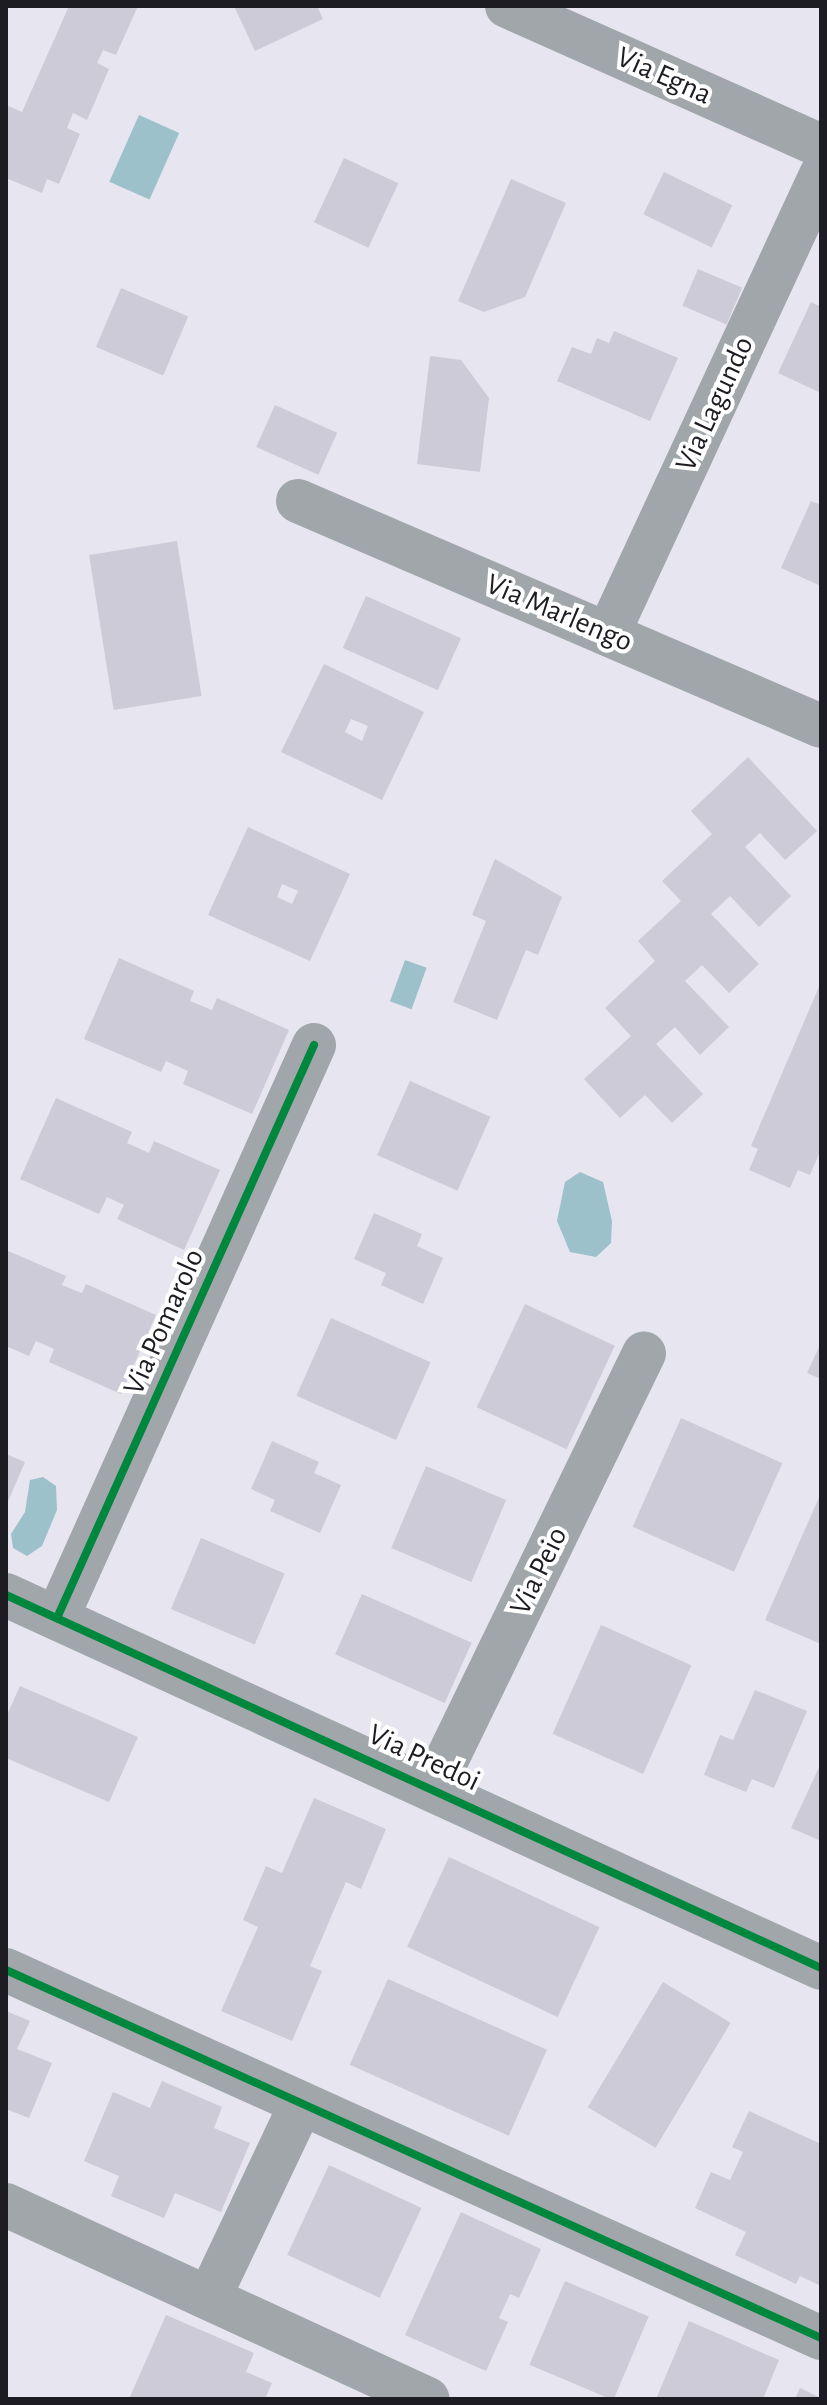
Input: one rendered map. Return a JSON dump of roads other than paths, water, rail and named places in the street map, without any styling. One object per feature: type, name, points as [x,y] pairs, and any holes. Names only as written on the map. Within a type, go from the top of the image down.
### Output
[{"type":"street","name":"Via Egna","points":[[507,6],[821,146]]},
{"type":"street","name":"Via Lagundo","points":[[608,634],[821,175]]},
{"type":"street","name":"Via Marlengo","points":[[298,501],[821,726]]},
{"type":"street","name":"Via Pomarolo","points":[[57,1618],[314,1045]]},
{"type":"street","name":"Via Peio","points":[[433,1788],[644,1354]]},
{"type":"street","name":"Via Predoi","points":[[6,1595],[821,1968]]},
{"type":"street","points":[[6,1970],[821,2338]]},
{"type":"street","points":[[209,2298],[301,2104]]},
{"type":"street","points":[[6,2205],[428,2399]]},
{"type":"water","points":[[139,115],[179,133],[150,200],[109,182]]},
{"type":"water","points":[[405,960],[427,968],[412,1009],[390,1001]]},
{"type":"water","points":[[580,1172],[603,1182],[612,1221],[611,1243],[596,1257],[570,1252],[557,1221],[565,1182]]},
{"type":"water","points":[[43,1477],[56,1486],[57,1510],[42,1546],[27,1556],[13,1548],[11,1534],[25,1512],[30,1480]]}]
